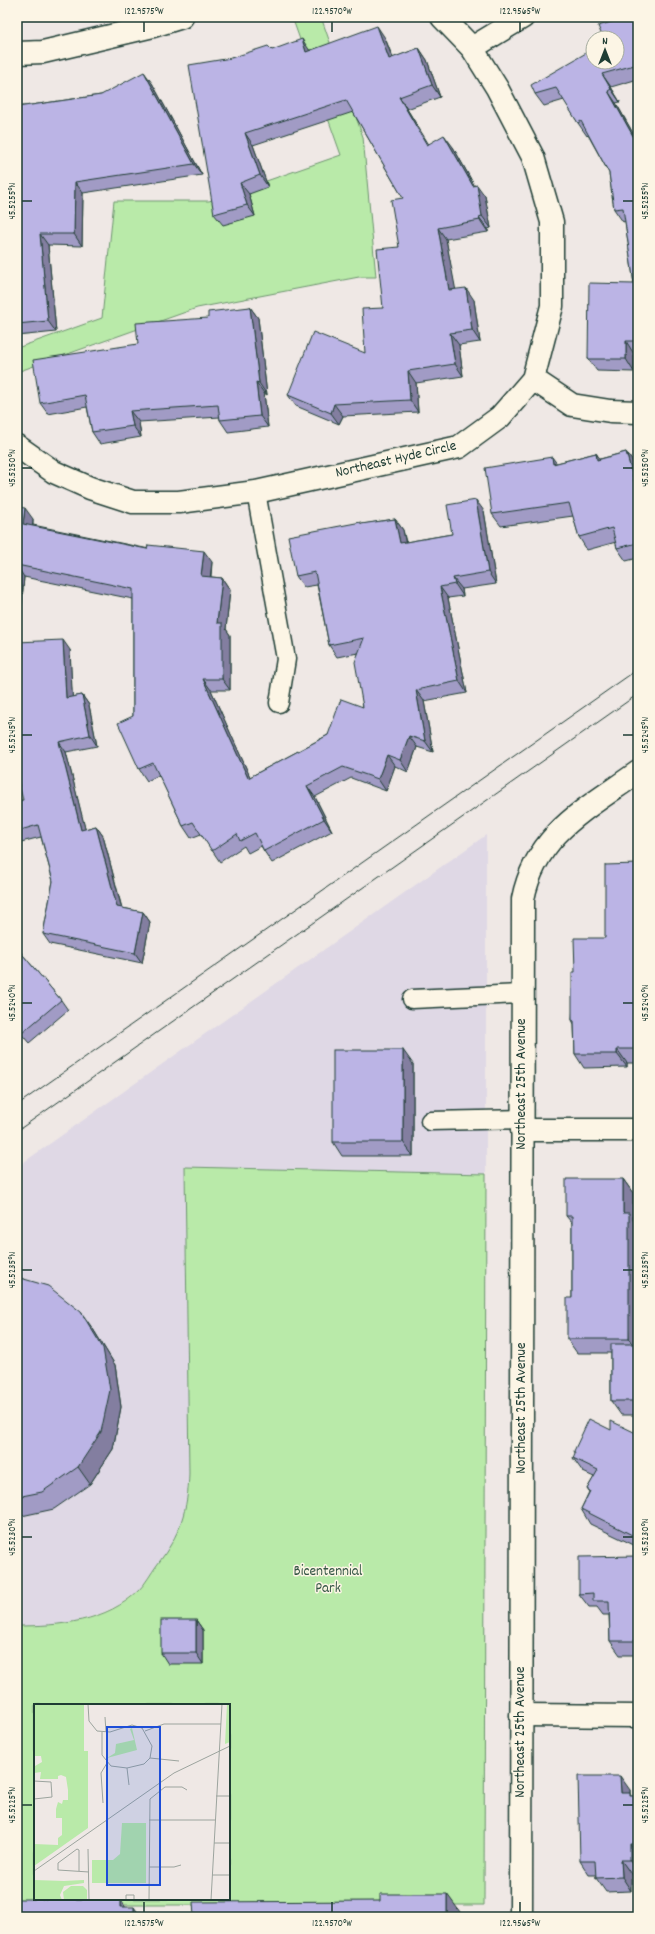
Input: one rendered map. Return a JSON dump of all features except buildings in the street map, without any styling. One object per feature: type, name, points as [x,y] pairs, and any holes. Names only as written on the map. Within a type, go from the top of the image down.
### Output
[{"type":"street","points":[[17,53],[42,52],[153,26],[182,17]]},
{"type":"street","name":"Northeast Hyde Circle","points":[[17,446],[54,472],[90,488],[133,502],[179,502],[256,492],[459,447],[500,417],[533,379],[552,306],[552,222],[533,157],[496,88],[472,48],[442,17]]},
{"type":"street","points":[[472,48],[523,17]]},
{"type":"street","points":[[533,379],[572,405],[610,411],[638,412]]},
{"type":"street","name":"Northeast 25th Avenue","points":[[521,1917],[523,899],[527,880],[539,855],[553,836],[570,821],[638,772]]},
{"type":"street","points":[[522,1124],[638,1130]]},
{"type":"street","points":[[521,1715],[638,1716]]},
{"type":"lane","points":[[256,492],[286,660],[278,703]]},
{"type":"lane","points":[[412,999],[522,994]]},
{"type":"lane","points":[[430,1121],[522,1124]]},
{"type":"shaded area","points":[[486,835],[486,1174],[185,1168],[189,1473],[188,1492],[183,1520],[170,1548],[139,1590],[119,1605],[99,1614],[74,1622],[54,1626],[17,1626],[17,1167]]},
{"type":"green space","points":[[292,17],[321,17],[363,137],[376,277],[359,277],[197,308],[17,372],[17,348],[102,318],[114,201],[209,201],[341,155]]},
{"type":"green space","name":"Bicentennial Park","points":[[185,1167],[486,1174],[484,1905],[17,1905],[17,1626],[49,1625],[82,1620],[112,1609],[126,1601],[139,1590],[172,1543],[181,1522],[187,1499]]},
{"type":"tram line","points":[[17,1105],[638,669]]},
{"type":"tram line","points":[[17,1131],[638,694]]}]
